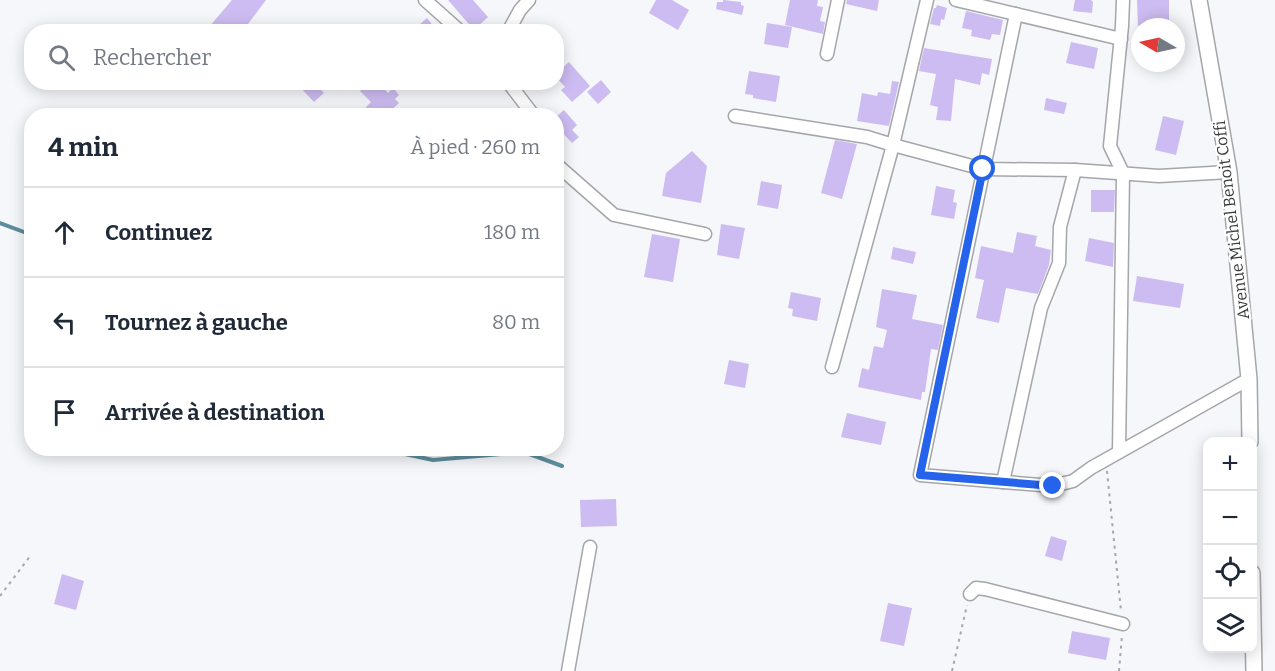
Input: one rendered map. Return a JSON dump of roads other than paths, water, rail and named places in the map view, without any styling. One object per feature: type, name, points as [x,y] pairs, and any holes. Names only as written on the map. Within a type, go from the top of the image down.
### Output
[{"type":"street","points":[[425,0],[452,24]]},
{"type":"street","points":[[512,24],[528,0]]},
{"type":"street","points":[[827,54],[838,0]]},
{"type":"street","points":[[832,367],[893,145],[927,0]]},
{"type":"street","points":[[1119,452],[1123,173],[1110,146],[1123,0]]},
{"type":"street","name":"Avenue Michel Benoit Coffi","points":[[1199,0],[1229,172],[1249,379],[1250,437]]},
{"type":"street","points":[[963,1],[1121,39]]},
{"type":"street","points":[[1016,14],[920,475],[1053,486],[1073,481],[1106,459],[1249,379]]},
{"type":"street","points":[[514,90],[528,108]]},
{"type":"street","points":[[735,116],[867,136],[983,169],[1075,170],[1159,176],[1229,172]]},
{"type":"street","points":[[1003,482],[1041,308],[1059,263],[1060,227],[1075,170]]},
{"type":"street","points":[[564,171],[614,215],[705,234]]},
{"type":"street","points":[[568,671],[590,548]]},
{"type":"street","points":[[970,594],[976,588],[985,589],[1123,624]]},
{"type":"street","points":[[1253,599],[1254,671]]},
{"type":"waterway","points":[[0,223],[24,232]]},
{"type":"waterway","points":[[414,456],[433,460],[478,456]]},
{"type":"waterway","points":[[535,456],[562,466]]}]
